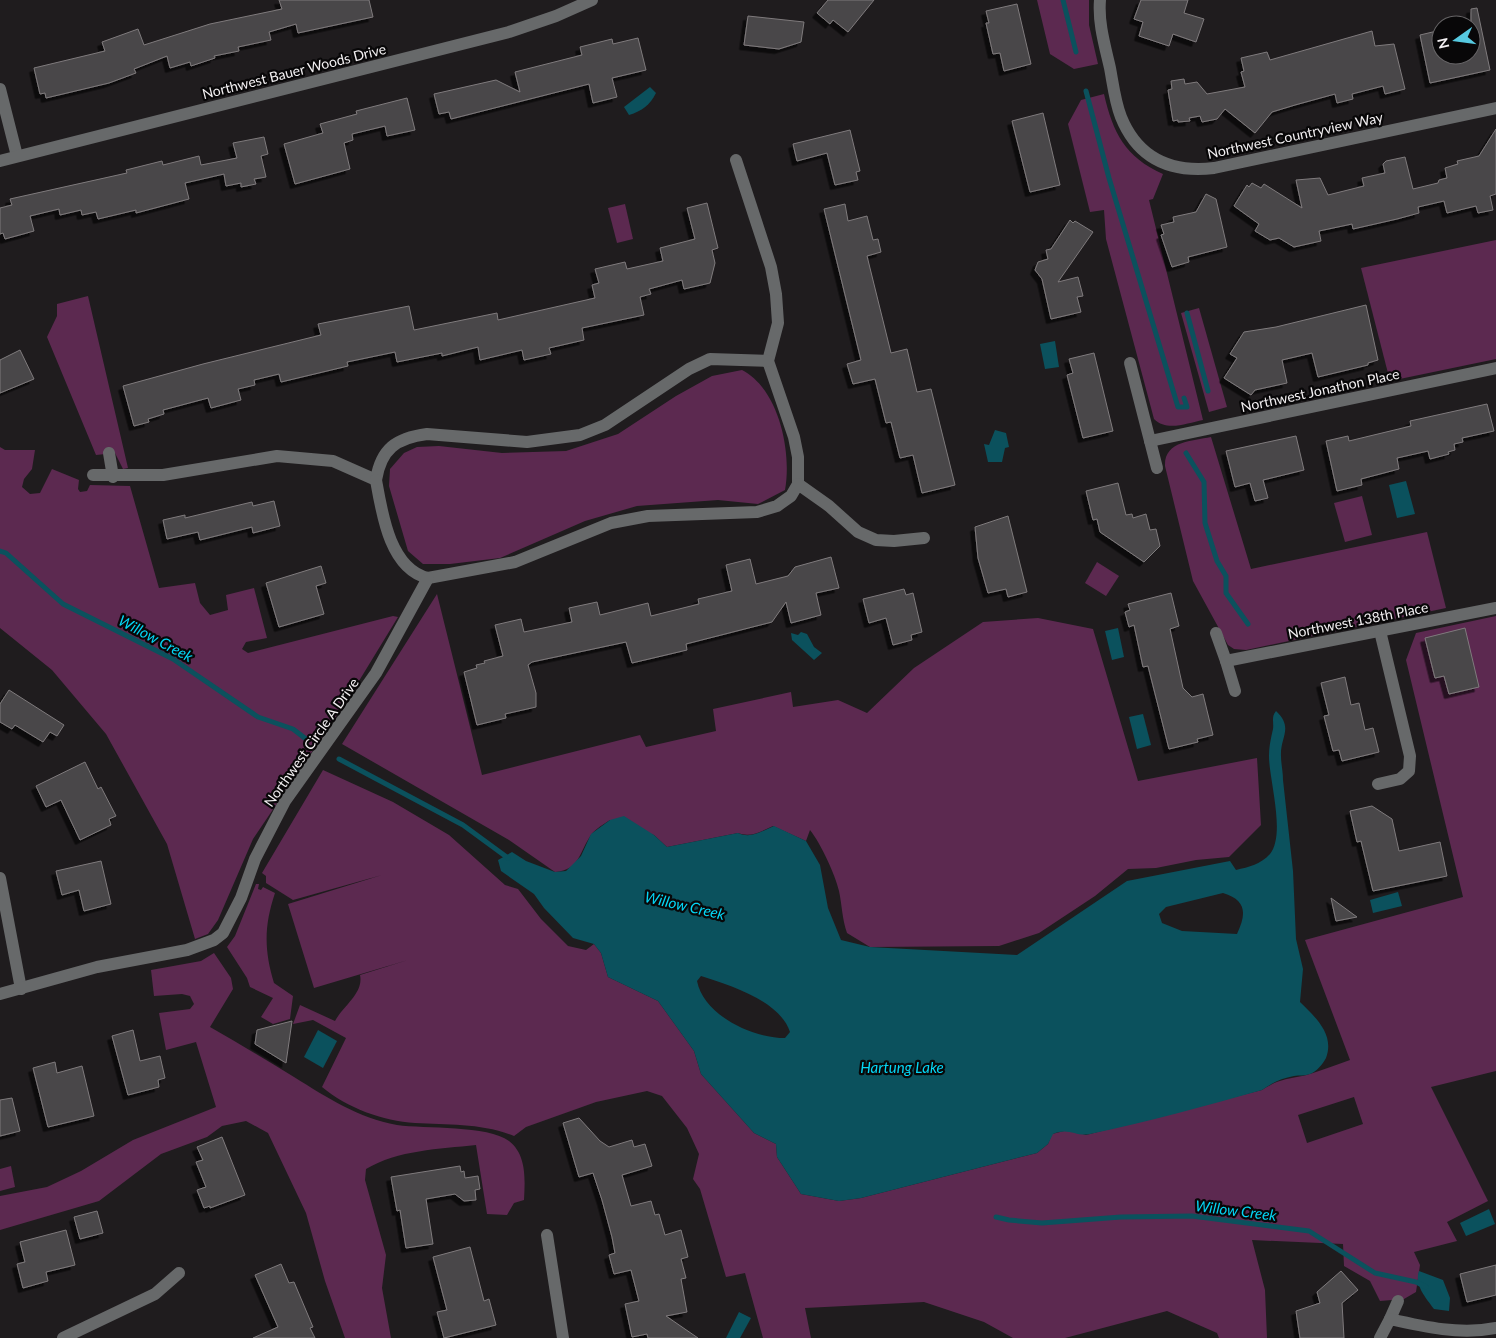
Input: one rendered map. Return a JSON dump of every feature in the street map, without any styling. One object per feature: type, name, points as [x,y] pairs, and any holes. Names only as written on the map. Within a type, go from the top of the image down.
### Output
[{"type":"street","name":"Northwest Bauer Woods Drive","points":[[0,161],[509,32],[556,16],[592,0]]},
{"type":"street","name":"Northwest Countryview Way","points":[[1100,0],[1101,27],[1121,117],[1130,134],[1150,156],[1180,169],[1214,168],[1496,108]]},
{"type":"street","points":[[0,89],[18,156]]},
{"type":"street","points":[[736,160],[771,267],[776,294],[778,324],[768,360],[794,437],[798,457],[798,484],[791,496],[777,506],[757,512],[673,514],[620,521],[580,534],[543,552],[515,562],[428,578],[416,575],[405,566],[396,553],[376,480],[378,464],[387,451],[399,441],[427,434],[527,442],[580,435],[605,425],[689,369],[710,359],[768,360]]},
{"type":"street","points":[[1130,364],[1157,468]]},
{"type":"street","name":"Northwest Jonathon Place","points":[[1150,440],[1496,368]]},
{"type":"street","points":[[109,453],[113,477]]},
{"type":"street","points":[[93,475],[113,477],[163,475],[277,456],[334,461],[376,480]]},
{"type":"street","points":[[798,484],[829,506],[858,532],[876,540],[894,541],[924,538]]},
{"type":"street","name":"Northwest Circle A Drive","points":[[0,994],[82,971],[187,950],[214,940],[223,933],[241,898],[255,859],[285,801],[376,674],[428,578]]},
{"type":"street","name":"Northwest 138th Place","points":[[1226,662],[1496,608]]},
{"type":"street","points":[[1378,784],[1400,779],[1409,771],[1410,756],[1380,631]]},
{"type":"street","points":[[1216,633],[1235,691]]},
{"type":"street","points":[[0,878],[22,989]]},
{"type":"street","points":[[547,1235],[564,1338]]},
{"type":"street","points":[[63,1338],[155,1294],[179,1273]]},
{"type":"street","points":[[1380,1338],[1398,1301]]},
{"type":"street","points":[[1390,1319],[1432,1328],[1460,1331],[1496,1328]]},
{"type":"shaded area","points":[[1037,0],[1089,0],[1089,25],[1098,64],[1074,69],[1050,54]]},
{"type":"shaded area","points":[[1104,94],[1112,121],[1130,152],[1139,160],[1163,174],[1153,199],[1149,200],[1203,420],[1171,426],[1159,423],[1154,419],[1106,239],[1104,210],[1090,212],[1068,124],[1081,100]]},
{"type":"shaded area","points":[[625,204],[633,239],[617,243],[608,208]]},
{"type":"shaded area","points":[[1496,240],[1496,359],[1390,381],[1361,268]]},
{"type":"shaded area","points":[[88,296],[128,468],[123,469],[115,453],[96,455],[47,337],[57,316],[57,304]]},
{"type":"shaded area","points":[[1199,308],[1227,407],[1209,412],[1181,313]]},
{"type":"shaded area","points":[[742,370],[755,379],[774,406],[784,440],[787,475],[785,490],[758,504],[718,500],[637,506],[585,521],[500,558],[450,564],[423,564],[408,551],[389,486],[390,469],[404,453],[417,447],[439,446],[502,453],[566,451],[618,434],[676,396],[712,376]]},
{"type":"shaded area","points":[[1211,437],[1251,569],[1427,532],[1446,608],[1246,650],[1234,649],[1228,645],[1193,581],[1165,466],[1169,451],[1174,447],[1188,441]]},
{"type":"shaded area","points":[[0,447],[5,450],[35,450],[32,469],[24,479],[22,487],[30,494],[40,493],[52,469],[79,480],[78,489],[80,492],[87,491],[90,485],[130,486],[159,588],[195,583],[200,603],[210,615],[228,610],[226,595],[254,588],[267,638],[246,642],[242,649],[248,653],[393,616],[398,617],[351,694],[253,839],[218,920],[208,934],[195,939],[167,844],[106,734],[52,670],[0,628]]},
{"type":"shaded area","points":[[1362,496],[1372,535],[1345,542],[1334,503]]},
{"type":"shaded area","points":[[1097,562],[1119,576],[1106,596],[1085,583]]},
{"type":"shaded area","points":[[437,594],[482,775],[640,735],[646,747],[716,731],[713,709],[791,692],[793,707],[838,700],[867,713],[914,668],[983,622],[1038,618],[1093,629],[1138,781],[1257,758],[1261,825],[1229,857],[1196,860],[1156,868],[1128,869],[1095,896],[1039,933],[999,946],[870,947],[847,933],[839,891],[834,876],[823,851],[810,830],[806,841],[773,826],[761,832],[747,835],[738,833],[667,847],[654,835],[610,820],[593,833],[574,864],[563,871],[555,872],[509,840],[342,744]]},
{"type":"shaded area","points":[[1496,616],[1496,1071],[1431,1087],[1488,1201],[1447,1222],[1457,1241],[1414,1252],[1420,1265],[1416,1292],[1404,1299],[1380,1301],[1370,1281],[1344,1266],[1343,1244],[1252,1240],[1265,1290],[1267,1338],[1219,1338],[1217,1333],[1167,1311],[1065,1338],[1013,1338],[984,1322],[924,1302],[805,1308],[811,1338],[763,1338],[745,1273],[726,1277],[700,1189],[693,1179],[699,1154],[687,1128],[662,1096],[647,1091],[596,1102],[526,1127],[514,1136],[477,1127],[403,1122],[378,1116],[354,1107],[322,1087],[346,1038],[313,1020],[293,1024],[300,1005],[335,1021],[356,994],[359,988],[360,975],[408,960],[314,988],[288,904],[382,875],[293,900],[266,883],[266,876],[262,873],[323,770],[393,802],[449,835],[505,885],[518,889],[541,919],[568,946],[586,950],[594,944],[601,953],[608,977],[658,1001],[694,1051],[701,1074],[754,1133],[776,1144],[777,1157],[801,1194],[839,1201],[861,1198],[1037,1153],[1048,1144],[1052,1134],[1068,1130],[1086,1135],[1262,1090],[1282,1080],[1323,1070],[1350,1060],[1305,940],[1463,897],[1406,660],[1416,633]],"holes":[[[1354,1097],[1363,1124],[1307,1143],[1298,1115]]]},
{"type":"shaded area","points":[[256,884],[259,884],[258,889],[261,890],[263,887],[275,893],[267,927],[268,960],[274,983],[293,996],[290,1019],[273,1024],[261,1017],[273,998],[250,987],[247,978],[227,947],[235,936]]},
{"type":"shaded area","points":[[214,953],[231,978],[233,989],[210,1027],[331,1100],[369,1118],[397,1125],[456,1128],[487,1132],[509,1141],[519,1153],[524,1168],[524,1200],[514,1203],[507,1215],[487,1214],[476,1145],[405,1154],[366,1169],[365,1180],[386,1255],[382,1288],[391,1338],[345,1338],[325,1281],[306,1213],[268,1133],[246,1121],[222,1126],[207,1137],[161,1154],[99,1201],[0,1230],[0,1196],[47,1187],[81,1171],[133,1140],[216,1107],[196,1042],[166,1050],[159,1013],[190,1009],[194,1004],[190,996],[182,994],[154,996],[151,970],[201,961]]},
{"type":"shaded area","points":[[11,1166],[15,1187],[0,1191],[0,1169]]},
{"type":"water","points":[[650,87],[656,93],[651,101],[638,112],[629,115],[624,107]]},
{"type":"water","points":[[1055,341],[1059,367],[1045,369],[1040,344]]},
{"type":"water","points":[[995,430],[1006,433],[1009,447],[1005,448],[1002,462],[988,462],[984,444],[989,445]]},
{"type":"water","points":[[1406,481],[1415,514],[1397,518],[1389,485]]},
{"type":"water","points":[[1118,628],[1124,657],[1112,660],[1105,631]]},
{"type":"water","points":[[801,632],[807,634],[814,647],[822,653],[814,660],[792,640],[791,633],[798,635]]},
{"type":"water","name":"Hartung Lake","points":[[1276,711],[1281,717],[1285,728],[1281,759],[1293,871],[1296,939],[1303,969],[1300,1002],[1317,1020],[1326,1034],[1328,1049],[1326,1058],[1321,1065],[1315,1072],[1285,1078],[1262,1090],[1155,1119],[1085,1135],[1064,1131],[1059,1132],[1053,1134],[1048,1144],[1037,1153],[861,1198],[839,1201],[801,1194],[777,1157],[776,1144],[754,1133],[701,1074],[694,1051],[658,1001],[608,977],[601,953],[594,944],[573,938],[544,908],[534,894],[501,871],[498,860],[512,852],[526,861],[555,872],[566,871],[581,856],[591,834],[610,820],[624,816],[654,835],[667,847],[738,833],[752,835],[774,826],[806,841],[820,865],[828,908],[841,940],[870,947],[1017,955],[1127,881],[1230,861],[1236,870],[1254,865],[1270,854],[1275,845],[1277,834],[1276,806],[1269,756],[1274,713]],"holes":[[[1223,893],[1236,899],[1242,908],[1242,920],[1237,934],[1182,931],[1162,923],[1159,914],[1166,907]],[[701,976],[726,984],[765,1003],[776,1011],[790,1032],[785,1038],[772,1037],[732,1023],[709,1005],[701,993],[697,981]]]},
{"type":"water","points":[[1143,714],[1151,745],[1137,749],[1129,717]]},
{"type":"water","points":[[1398,892],[1402,906],[1373,913],[1370,900]]},
{"type":"water","points":[[318,1030],[337,1041],[323,1068],[304,1057]]},
{"type":"water","points":[[1489,1209],[1495,1224],[1466,1236],[1460,1223]]},
{"type":"water","points":[[1419,1271],[1443,1280],[1450,1298],[1449,1311],[1434,1309],[1424,1296],[1418,1281]]},
{"type":"water","points":[[739,1312],[751,1318],[740,1338],[726,1338]]},
{"type":"building","points":[[279,0],[369,0],[373,17],[298,33],[296,24],[269,32],[271,40],[238,47],[239,51],[214,56],[215,58],[191,66],[190,62],[170,68],[167,56],[134,69],[136,73],[109,83],[46,98],[45,93],[40,94],[34,68],[105,51],[102,42],[138,29],[144,45],[210,24],[282,9]]},
{"type":"building","points":[[828,0],[874,0],[848,32],[833,20],[830,24],[817,13]]},
{"type":"building","points":[[1141,0],[1188,0],[1184,13],[1204,19],[1196,42],[1173,34],[1169,46],[1139,36],[1143,22],[1134,19]]},
{"type":"building","points":[[1017,4],[1031,64],[1004,71],[1000,53],[993,54],[986,23],[989,23],[986,11]]},
{"type":"building","points":[[1477,8],[1478,15],[1471,15],[1471,9]]},
{"type":"building","points":[[748,16],[804,22],[801,42],[779,49],[744,45]]},
{"type":"building","points":[[1481,27],[1490,70],[1430,83],[1420,35],[1431,32],[1431,65],[1481,65]]},
{"type":"building","points":[[1372,31],[1375,46],[1394,44],[1405,89],[1385,94],[1383,86],[1352,94],[1353,99],[1337,103],[1335,94],[1295,105],[1272,112],[1255,133],[1225,109],[1217,119],[1202,122],[1200,116],[1189,118],[1190,121],[1173,121],[1168,90],[1172,89],[1171,81],[1184,79],[1185,84],[1197,82],[1207,94],[1245,87],[1241,72],[1244,71],[1241,58],[1267,52],[1270,60]]},
{"type":"building","points":[[638,38],[646,70],[612,78],[617,97],[593,103],[589,84],[451,119],[449,112],[439,114],[434,94],[496,80],[520,92],[515,72],[582,55],[580,47],[612,39],[613,44]]},
{"type":"building","points":[[407,98],[415,130],[387,136],[385,126],[352,134],[353,140],[344,143],[350,169],[295,184],[284,144],[323,133],[320,124],[357,114],[356,111]]},
{"type":"building","points":[[1043,113],[1060,185],[1030,192],[1012,121]]},
{"type":"building","points":[[1496,129],[1496,194],[1490,196],[1493,210],[1478,213],[1476,206],[1447,213],[1444,201],[1418,207],[1419,213],[1397,219],[1353,229],[1352,224],[1319,231],[1321,241],[1294,247],[1279,238],[1270,240],[1255,231],[1259,224],[1234,206],[1247,185],[1249,187],[1252,183],[1261,188],[1264,184],[1302,208],[1296,180],[1320,178],[1328,195],[1364,186],[1362,178],[1385,173],[1383,164],[1386,161],[1405,157],[1413,189],[1438,183],[1439,180],[1447,178],[1445,168],[1458,164],[1457,161],[1479,156]]},
{"type":"building","points":[[850,130],[860,171],[856,172],[858,180],[835,185],[827,153],[797,161],[793,144]]},
{"type":"building","points":[[264,137],[268,154],[261,156],[266,177],[254,179],[256,184],[241,187],[241,183],[226,186],[224,174],[185,183],[189,199],[136,213],[136,210],[98,219],[96,212],[82,215],[81,210],[60,215],[59,209],[30,216],[34,231],[5,239],[3,233],[0,234],[0,208],[12,205],[10,199],[127,173],[126,170],[162,161],[163,165],[199,156],[201,165],[237,158],[233,143]]},
{"type":"building","points":[[1206,194],[1216,199],[1227,247],[1188,257],[1189,262],[1172,267],[1161,235],[1164,234],[1161,225],[1174,222],[1173,217],[1196,212]]},
{"type":"building","points":[[707,203],[718,248],[712,250],[715,263],[710,283],[684,289],[682,280],[649,289],[651,294],[640,297],[644,315],[582,328],[584,340],[549,348],[551,354],[524,360],[522,350],[480,360],[478,347],[442,356],[442,353],[397,362],[395,352],[347,362],[348,366],[281,382],[279,374],[254,380],[255,385],[238,389],[241,400],[211,408],[208,398],[163,410],[164,414],[148,419],[149,422],[134,426],[123,386],[321,335],[318,324],[409,306],[414,330],[497,313],[498,320],[595,298],[592,285],[599,283],[595,269],[625,262],[627,269],[663,261],[660,248],[695,239],[687,208]]},
{"type":"building","points":[[845,204],[848,221],[867,216],[873,240],[878,239],[881,252],[867,256],[891,353],[907,349],[917,392],[931,389],[955,485],[922,493],[913,455],[900,458],[891,422],[886,423],[875,379],[853,384],[847,364],[861,360],[824,209]]},
{"type":"building","points":[[1070,220],[1093,232],[1058,282],[1078,277],[1083,296],[1077,297],[1081,312],[1051,319],[1042,279],[1035,270],[1038,262],[1048,259],[1046,250],[1051,249]]},
{"type":"building","points":[[1366,305],[1378,360],[1368,363],[1368,365],[1318,377],[1312,353],[1282,360],[1287,383],[1255,390],[1251,395],[1224,378],[1237,358],[1230,354],[1244,332],[1276,327]]},
{"type":"building","points":[[20,350],[34,379],[0,393],[0,360]]},
{"type":"building","points":[[1094,353],[1113,431],[1083,438],[1067,375],[1073,373],[1069,359]]},
{"type":"building","points":[[1487,404],[1494,431],[1462,438],[1463,442],[1454,444],[1455,450],[1448,452],[1449,454],[1430,459],[1428,451],[1397,458],[1399,469],[1361,479],[1362,485],[1337,491],[1326,441],[1348,436],[1349,441],[1411,426],[1410,421]]},
{"type":"building","points":[[1296,436],[1304,470],[1263,480],[1268,498],[1255,501],[1250,483],[1235,487],[1226,451]]},
{"type":"building","points":[[1118,483],[1126,515],[1132,514],[1133,518],[1146,514],[1150,530],[1156,529],[1160,546],[1144,562],[1100,532],[1097,519],[1093,520],[1086,491]]},
{"type":"building","points":[[274,501],[280,526],[253,533],[252,527],[200,540],[198,532],[167,539],[163,520],[185,515],[185,518],[252,502],[253,506]]},
{"type":"building","points":[[1008,516],[1027,592],[1008,597],[1006,589],[988,593],[978,558],[975,527]]},
{"type":"building","points":[[831,557],[839,588],[816,593],[821,615],[791,623],[786,602],[772,622],[686,644],[687,650],[632,663],[626,642],[532,662],[528,665],[536,693],[536,707],[505,714],[506,718],[477,725],[464,672],[477,668],[476,665],[485,663],[484,661],[503,656],[495,625],[521,619],[524,632],[572,622],[569,608],[597,602],[600,615],[648,603],[651,616],[699,604],[698,599],[732,591],[726,565],[750,559],[756,584],[788,576],[795,567]]},
{"type":"building","points":[[321,566],[326,583],[316,586],[324,614],[279,627],[266,583]]},
{"type":"building","points":[[904,589],[906,595],[913,593],[922,632],[911,635],[912,640],[893,645],[886,618],[869,623],[863,599]]},
{"type":"building","points":[[1171,593],[1179,626],[1170,629],[1183,688],[1192,697],[1203,694],[1213,735],[1197,739],[1198,742],[1169,749],[1148,666],[1143,667],[1134,625],[1129,627],[1125,612],[1130,610],[1128,604]]},
{"type":"building","points":[[1465,628],[1479,687],[1449,694],[1444,676],[1435,678],[1425,638]]},
{"type":"building","points":[[1345,677],[1351,705],[1359,703],[1365,730],[1373,728],[1379,752],[1342,761],[1339,750],[1333,751],[1324,716],[1329,715],[1321,683]]},
{"type":"building","points":[[9,690],[64,725],[57,736],[50,732],[43,742],[15,725],[12,729],[0,722],[0,704]]},
{"type":"building","points":[[85,762],[98,789],[101,787],[116,816],[109,819],[111,825],[80,840],[61,800],[46,807],[36,786]]},
{"type":"building","points":[[1372,806],[1392,819],[1399,851],[1440,842],[1447,876],[1373,891],[1361,841],[1357,842],[1350,811]]},
{"type":"building","points":[[101,861],[111,904],[84,911],[79,890],[62,895],[56,871]]},
{"type":"building","points":[[1331,898],[1357,917],[1336,921]]},
{"type":"building","points":[[292,1021],[286,1063],[255,1044],[257,1030]]},
{"type":"building","points":[[133,1030],[140,1061],[160,1056],[165,1078],[158,1080],[159,1087],[128,1095],[112,1036]]},
{"type":"building","points":[[55,1062],[57,1073],[82,1066],[94,1116],[48,1127],[33,1068]]},
{"type":"building","points":[[12,1098],[20,1131],[0,1136],[0,1100]]},
{"type":"building","points":[[579,1118],[600,1141],[609,1147],[632,1140],[634,1147],[645,1144],[652,1166],[622,1175],[631,1206],[651,1201],[655,1215],[659,1214],[665,1235],[681,1230],[688,1257],[681,1259],[686,1278],[681,1279],[687,1312],[666,1316],[698,1338],[648,1338],[647,1334],[632,1337],[625,1304],[639,1301],[631,1270],[614,1274],[609,1255],[615,1253],[612,1237],[593,1173],[579,1177],[563,1123]]},
{"type":"building","points":[[222,1137],[245,1195],[210,1208],[210,1206],[204,1208],[197,1190],[206,1187],[196,1162],[203,1160],[197,1147]]},
{"type":"building","points":[[460,1166],[461,1172],[464,1171],[465,1178],[478,1176],[480,1189],[475,1190],[476,1200],[464,1201],[455,1194],[426,1199],[433,1244],[406,1248],[400,1210],[397,1211],[391,1177]]},
{"type":"building","points":[[97,1211],[103,1233],[80,1239],[74,1217]]},
{"type":"building","points":[[66,1230],[75,1265],[46,1272],[48,1281],[23,1288],[17,1264],[25,1262],[20,1242]]},
{"type":"building","points":[[470,1247],[484,1301],[489,1299],[496,1325],[444,1338],[437,1312],[447,1310],[433,1257]]},
{"type":"building","points":[[281,1264],[289,1283],[294,1282],[313,1327],[310,1328],[315,1338],[253,1338],[278,1327],[255,1275]]},
{"type":"building","points":[[1496,1265],[1496,1295],[1467,1302],[1460,1274]]},
{"type":"building","points":[[1341,1271],[1358,1290],[1342,1303],[1344,1338],[1300,1338],[1296,1311],[1320,1303],[1317,1292]]},
{"type":"waterway","points":[[1063,0],[1076,52]]},
{"type":"waterway","points":[[1086,91],[1109,178],[1178,407],[1187,407],[1184,398]]},
{"type":"waterway","points":[[1187,313],[1208,391]]},
{"type":"waterway","points":[[1186,453],[1204,482],[1205,523],[1217,561],[1226,576],[1226,593],[1248,624]]},
{"type":"waterway","name":"Willow Creek","points":[[0,551],[6,553],[63,604],[173,659],[258,717],[293,729],[306,739]]},
{"type":"waterway","name":"Willow Creek","points":[[339,759],[463,825],[508,858]]},
{"type":"waterway","name":"Willow Creek","points":[[996,1217],[1042,1223],[1121,1217],[1192,1216],[1309,1231],[1375,1273],[1416,1282],[1426,1287]]}]
